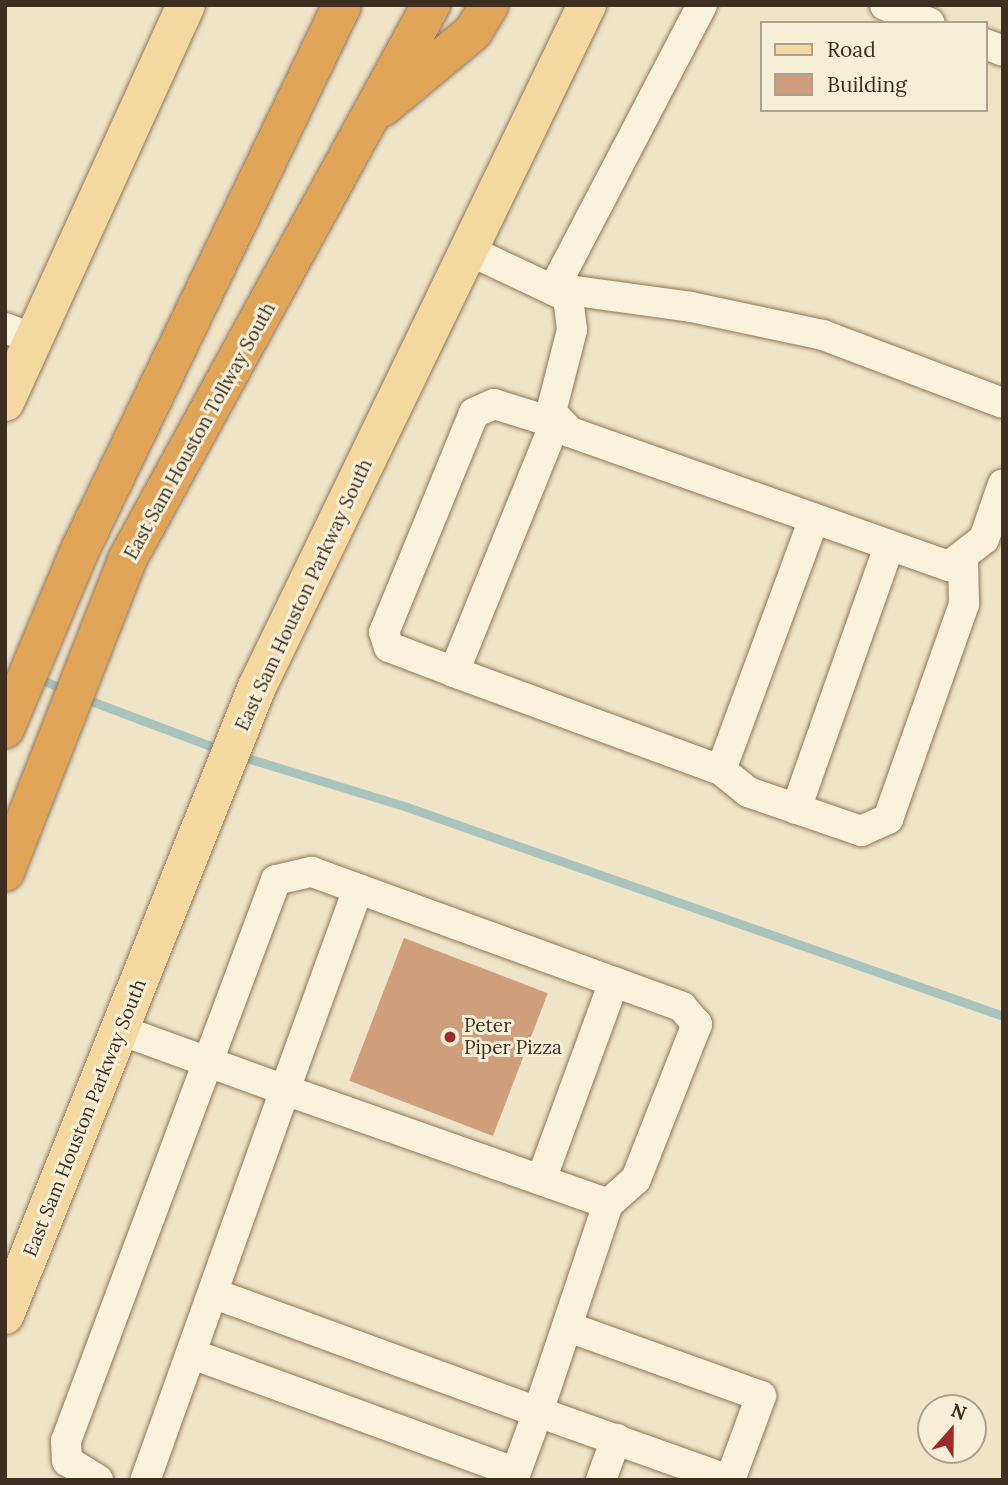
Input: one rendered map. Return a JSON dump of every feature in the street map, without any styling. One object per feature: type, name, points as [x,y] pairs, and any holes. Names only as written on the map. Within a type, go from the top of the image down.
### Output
[{"type":"highway","points":[[5,729],[80,550],[342,5]]},
{"type":"highway","name":"East Sam Houston Tollway South","points":[[5,872],[23,819],[127,560],[316,224],[365,121],[431,5]]},
{"type":"highway","points":[[365,121],[473,32],[489,5]]},
{"type":"main road","points":[[5,402],[19,333],[186,5]]},
{"type":"main road","name":"East Sam Houston Parkway South","points":[[5,1315],[257,687],[587,5]]},
{"type":"lane","points":[[554,288],[702,5]]},
{"type":"lane","points":[[885,5],[925,21]]},
{"type":"lane","points":[[454,671],[555,423],[551,412],[572,330],[568,297],[554,288],[468,250]]},
{"type":"lane","points":[[554,288],[691,307],[823,335],[1003,402]]},
{"type":"lane","points":[[963,560],[964,604],[888,818],[861,831],[748,792],[721,770],[389,647],[384,632],[474,412],[494,404],[555,423],[672,473],[949,566],[963,560],[984,539],[1003,484]]},
{"type":"lane","points":[[721,770],[813,521]]},
{"type":"lane","points":[[796,809],[889,547]]},
{"type":"lane","points":[[98,1480],[67,1461],[66,1441],[276,880],[312,872],[682,1007],[697,1024],[636,1179],[608,1204],[568,1327],[514,1476],[192,1354]]},
{"type":"lane","points":[[145,1480],[215,1294],[358,889]]},
{"type":"lane","points":[[541,1180],[614,982]]},
{"type":"lane","points":[[120,1030],[608,1204]]},
{"type":"lane","points":[[215,1294],[730,1480],[761,1396],[568,1327]]},
{"type":"lane","points":[[601,1480],[616,1439]]},
{"type":"building","name":"Peter Piper Pizza","points":[[404,938],[548,993],[493,1136],[349,1081]]},
{"type":"waterway","points":[[36,677],[67,691]]},
{"type":"waterway","points":[[83,698],[221,750]]},
{"type":"waterway","points":[[237,755],[407,807],[1003,1016]]},
{"type":"place","name":"Peter Piper Pizza","points":[[450,1037]]}]
